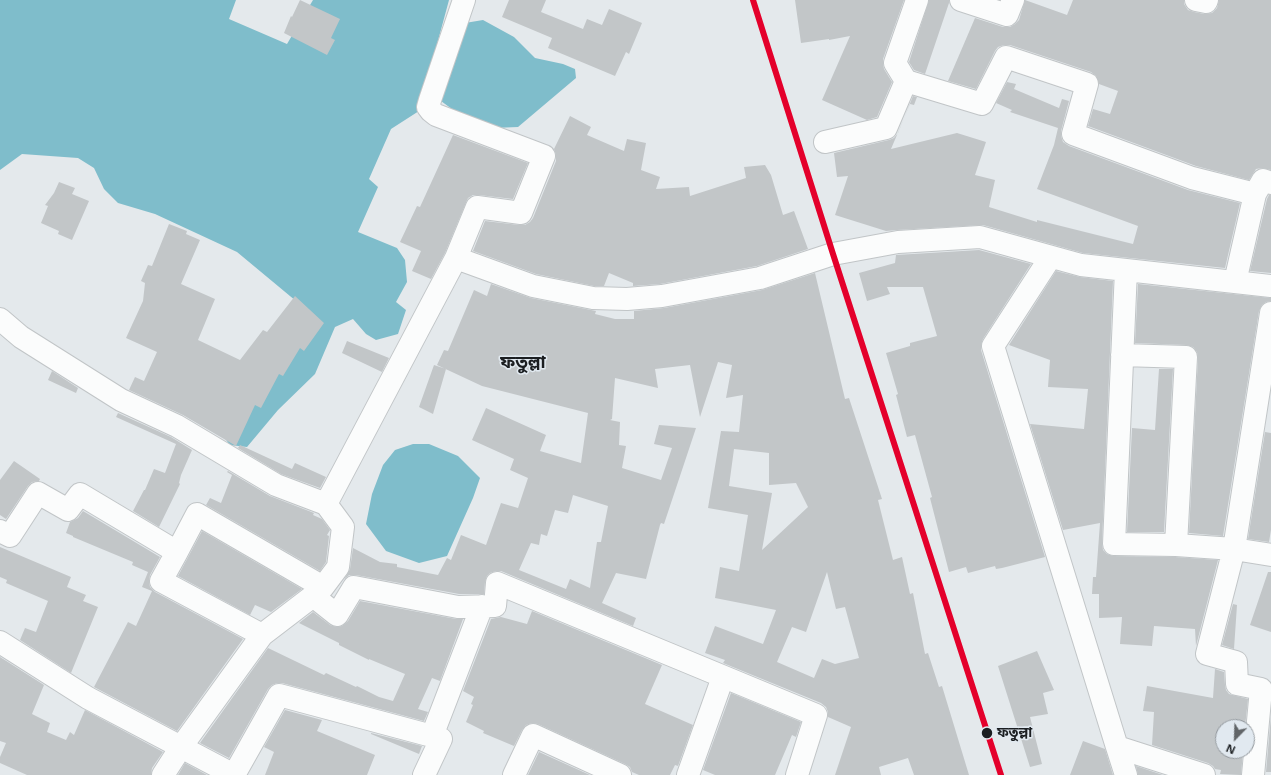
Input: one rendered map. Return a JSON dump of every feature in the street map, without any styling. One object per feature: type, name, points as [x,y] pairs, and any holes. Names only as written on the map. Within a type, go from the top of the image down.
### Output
[{"type":"street","points":[[326,504],[456,258],[477,206],[521,213],[544,156],[436,115],[428,107],[464,0]]},
{"type":"street","points":[[917,0],[895,63],[906,81],[982,104],[1006,57],[1087,84],[1073,134],[1192,178],[1263,188],[1235,282]]},
{"type":"street","points":[[961,0],[1007,15],[1013,0]]},
{"type":"street","points":[[1196,0],[1206,2],[1207,0]]},
{"type":"street","points":[[825,142],[886,128],[906,81]]},
{"type":"street","points":[[456,258],[533,286],[593,298],[627,300],[662,296],[760,278],[833,254],[898,242],[980,237],[1081,266],[1271,286]]},
{"type":"street","points":[[1050,258],[993,346],[1126,775]]},
{"type":"street","points":[[1126,270],[1114,544],[1176,544],[1234,549],[1271,555]]},
{"type":"street","points":[[1253,775],[1261,689],[1237,684],[1236,662],[1207,654],[1234,549],[1271,313]]},
{"type":"street","points":[[0,319],[21,337],[121,400],[177,426],[276,485],[326,504],[343,527],[338,567],[318,592],[262,635],[181,747],[163,775]]},
{"type":"street","points":[[1122,355],[1186,357],[1176,544]]},
{"type":"street","points":[[0,523],[4,526],[0,532],[10,536],[38,493],[68,510],[80,494],[177,552]]},
{"type":"street","points":[[262,635],[160,581],[197,514],[318,592],[337,615],[354,587],[458,607],[495,606],[497,583],[816,715],[797,775]]},
{"type":"street","points":[[432,736],[482,606]]},
{"type":"street","points":[[0,642],[88,698],[234,775],[279,695],[441,739],[424,775]]},
{"type":"street","points":[[688,775],[723,677]]},
{"type":"street","points":[[514,775],[533,735],[620,775]]},
{"type":"street","points":[[1117,747],[1204,775]]},
{"type":"water","points":[[0,0],[236,0],[229,19],[287,44],[313,0],[449,0],[419,111],[391,129],[369,179],[378,187],[358,232],[397,248],[405,260],[407,282],[396,302],[406,310],[398,334],[376,340],[366,334],[353,319],[335,327],[315,374],[278,410],[247,447],[230,445],[221,433],[302,306],[237,252],[155,214],[118,203],[104,189],[94,168],[78,158],[22,154],[0,170]]},
{"type":"water","points":[[483,20],[514,37],[535,58],[563,64],[575,69],[576,78],[518,127],[493,128],[460,115],[441,101],[465,23]]},
{"type":"water","points":[[413,444],[429,444],[458,456],[480,478],[473,498],[447,556],[419,563],[386,551],[366,524],[372,494],[383,465],[395,450]]},
{"type":"building","points":[[300,0],[340,19],[331,38],[335,40],[327,55],[284,33]]},
{"type":"building","points":[[509,0],[546,0],[541,12],[583,29],[587,19],[602,25],[609,9],[642,23],[629,54],[626,52],[615,76],[548,48],[552,38],[502,17]]},
{"type":"building","points":[[795,0],[904,0],[883,59],[884,69],[892,82],[877,117],[867,120],[822,100],[850,36],[801,43]]},
{"type":"building","points":[[929,0],[949,0],[949,3],[925,74],[914,70],[909,62]]},
{"type":"building","points":[[1025,0],[1067,15],[1073,0],[1184,0],[1184,4],[1188,10],[1204,14],[1212,13],[1217,8],[1219,0],[1271,0],[1271,170],[1262,168],[1256,169],[1249,180],[1196,166],[1088,126],[1093,109],[1110,114],[1118,91],[1099,84],[1096,76],[1091,72],[1010,45],[998,47],[976,89],[948,81],[975,18],[1003,27],[1010,27],[1019,20]]},
{"type":"building","points":[[1007,82],[1016,84],[1014,89],[1059,108],[1062,99],[1069,101],[1061,136],[1063,142],[1069,146],[1188,190],[1240,203],[1225,268],[1083,253],[983,225],[886,231],[835,215],[848,176],[837,177],[834,153],[889,140],[894,138],[897,134],[891,149],[957,133],[986,142],[975,175],[995,180],[989,207],[1037,222],[1037,220],[1133,244],[1138,226],[1037,189],[1054,145],[1058,128],[1010,112],[1012,110],[996,103]]},
{"type":"building","points":[[913,96],[917,97],[914,105],[910,104],[904,118]]},
{"type":"building","points":[[570,116],[591,127],[587,135],[624,151],[627,139],[646,143],[641,170],[660,177],[656,189],[689,187],[690,196],[746,178],[744,167],[765,165],[771,175],[783,215],[794,211],[808,249],[757,266],[660,284],[633,286],[633,283],[609,273],[604,286],[594,286],[536,274],[473,251],[485,221],[525,225],[533,218],[556,161],[554,149]]},
{"type":"building","points":[[453,135],[528,163],[513,199],[479,195],[473,195],[468,198],[445,253],[431,279],[412,271],[421,251],[400,242],[417,206],[420,207]]},
{"type":"building","points":[[59,182],[75,188],[72,194],[89,201],[72,240],[58,234],[59,231],[41,223],[48,206],[45,205],[54,193]]},
{"type":"building","points":[[1269,195],[1271,195],[1271,273],[1250,271],[1267,199]]},
{"type":"building","points":[[169,224],[187,231],[186,234],[200,240],[181,284],[215,299],[198,340],[240,360],[263,330],[267,332],[295,296],[324,323],[304,351],[300,348],[283,376],[279,374],[261,408],[255,405],[236,446],[183,415],[129,390],[135,377],[144,381],[157,352],[126,338],[143,301],[145,283],[141,281],[148,265],[152,266]]},
{"type":"building","points":[[979,250],[1031,264],[983,339],[981,350],[1045,557],[996,569],[995,566],[968,573],[966,567],[949,572],[930,498],[932,497],[915,435],[907,437],[896,395],[898,394],[886,353],[910,346],[910,343],[937,336],[923,287],[887,287],[890,294],[867,301],[859,273],[895,263],[896,255]]},
{"type":"building","points":[[1056,271],[1080,277],[1113,281],[1102,543],[1103,550],[1107,554],[1114,556],[1175,557],[1218,560],[1196,646],[1195,629],[1154,626],[1152,646],[1120,644],[1122,617],[1099,618],[1099,594],[1092,594],[1093,577],[1096,577],[1100,523],[1063,530],[1030,424],[1084,429],[1088,389],[1048,387],[1050,360],[1009,345]]},
{"type":"building","points":[[815,273],[845,399],[849,398],[882,499],[878,500],[893,560],[902,557],[910,594],[913,593],[925,654],[928,653],[939,687],[942,686],[969,775],[914,775],[908,758],[879,767],[881,775],[835,775],[851,727],[828,717],[826,707],[821,703],[723,663],[725,660],[705,653],[715,626],[763,644],[776,610],[715,598],[720,567],[739,571],[748,515],[708,508],[721,431],[739,432],[743,395],[726,398],[732,365],[718,362],[700,417],[690,365],[655,369],[658,388],[615,378],[612,419],[610,420],[620,422],[619,445],[626,446],[622,468],[661,480],[672,448],[654,444],[659,425],[696,428],[664,524],[661,523],[660,525],[646,579],[616,573],[602,603],[636,618],[633,626],[501,571],[490,573],[487,576],[484,594],[459,594],[356,575],[349,575],[344,580],[350,569],[353,548],[380,562],[397,564],[397,567],[438,575],[447,558],[451,560],[461,535],[486,545],[501,503],[518,508],[528,478],[510,470],[514,459],[472,440],[486,408],[546,435],[540,451],[581,463],[588,413],[482,386],[437,365],[444,350],[448,351],[474,290],[487,296],[491,284],[531,298],[596,311],[595,314],[615,319],[634,319],[634,311],[664,308],[762,290]],"holes":[[[734,449],[769,453],[769,485],[796,483],[808,507],[762,550],[772,493],[729,486]],[[573,495],[608,506],[601,542],[597,542],[590,588],[570,579],[566,589],[519,570],[531,543],[539,545],[541,534],[547,536],[555,510],[568,513]],[[827,572],[836,609],[845,607],[859,658],[835,664],[822,659],[814,678],[777,662],[792,627],[806,632]]]},
{"type":"building","points":[[1138,284],[1271,298],[1271,301],[1262,305],[1259,311],[1223,536],[1189,533],[1198,358],[1197,352],[1193,347],[1186,345],[1135,343]]},
{"type":"building","points":[[347,341],[389,358],[382,372],[342,353]]},
{"type":"building","points":[[434,365],[446,369],[433,414],[419,407]]},
{"type":"building","points":[[1159,369],[1173,369],[1164,532],[1127,532],[1132,428],[1155,430]]},
{"type":"building","points":[[52,371],[78,388],[76,393],[48,380]]},
{"type":"building","points":[[118,413],[171,437],[192,450],[181,475],[180,484],[159,527],[133,511],[145,490],[154,469],[165,473],[176,444],[116,417]]},
{"type":"building","points":[[1265,432],[1271,433],[1271,530],[1269,542],[1248,539]]},
{"type":"building","points":[[240,445],[292,469],[295,463],[326,477],[320,488],[281,474],[238,448]]},
{"type":"building","points":[[14,461],[40,479],[39,481],[32,482],[28,486],[6,519],[0,515],[0,480]]},
{"type":"building","points":[[228,471],[270,496],[314,513],[313,515],[322,519],[330,530],[327,535],[329,536],[326,562],[320,571],[206,505],[210,498],[221,503],[232,475],[227,472]]},
{"type":"building","points":[[83,511],[160,557],[150,575],[149,581],[150,587],[155,592],[243,639],[177,731],[94,687],[128,622],[136,626],[152,591],[142,587],[148,572],[132,565],[133,562],[66,533],[70,522],[78,518]]},
{"type":"building","points":[[202,531],[302,589],[271,612],[255,605],[250,615],[178,576]]},
{"type":"building","points":[[0,547],[71,577],[67,587],[86,595],[83,601],[98,607],[71,673],[20,640],[25,628],[36,632],[48,601],[6,583],[7,580],[0,577]]},
{"type":"building","points":[[1268,572],[1271,572],[1271,632],[1250,625]]},
{"type":"building","points":[[360,601],[456,619],[463,619],[440,681],[432,678],[418,709],[428,712],[424,721],[282,683],[277,683],[268,689],[229,758],[200,743],[268,648],[324,675],[326,673],[379,697],[393,701],[405,674],[369,660],[299,623],[313,612],[330,625],[336,627],[342,626],[348,621]]},
{"type":"building","points":[[1233,604],[1237,605],[1234,649],[1222,645]]},
{"type":"building","points":[[532,611],[662,665],[645,704],[693,725],[678,766],[675,765],[670,775],[639,775],[632,772],[630,767],[625,764],[538,724],[532,723],[526,725],[514,746],[483,733],[484,731],[466,722],[473,705],[471,704],[474,697],[463,691],[491,619],[501,617],[527,624]]},
{"type":"building","points":[[1037,651],[1054,690],[1043,693],[1048,714],[1030,717],[1042,764],[1030,767],[998,666]]},
{"type":"building","points":[[0,657],[44,685],[32,714],[50,723],[47,732],[66,740],[70,732],[74,735],[85,710],[163,752],[152,768],[151,775],[27,775],[0,763],[0,757],[6,743],[0,741]]},
{"type":"building","points":[[1215,669],[1224,672],[1226,690],[1229,694],[1248,699],[1246,719],[1215,719],[1215,759],[1242,759],[1241,775],[1220,774],[1221,770],[1215,769],[1208,763],[1152,745],[1154,712],[1143,711],[1147,686],[1213,698]]},
{"type":"building","points":[[731,693],[801,722],[796,737],[792,735],[775,775],[715,775],[703,770]]},
{"type":"building","points":[[285,710],[322,720],[317,731],[375,755],[367,775],[265,775],[274,752],[264,747]]},
{"type":"building","points":[[1271,716],[1271,772],[1266,772]]},
{"type":"building","points":[[371,733],[422,746],[419,754]]},
{"type":"building","points":[[1083,741],[1105,749],[1113,775],[1070,775]]},
{"type":"building","points":[[539,752],[590,775],[528,775]]},
{"type":"building","points":[[185,763],[207,775],[178,775]]},
{"type":"building","points":[[1136,766],[1163,775],[1138,775]]},
{"type":"transit line","points":[[753,0],[833,254],[1001,775]]},
{"type":"place","name":"ফতুল্লা","points":[[987,733]]},
{"type":"district","name":"ফতুল্লা","points":[[523,363]]}]
